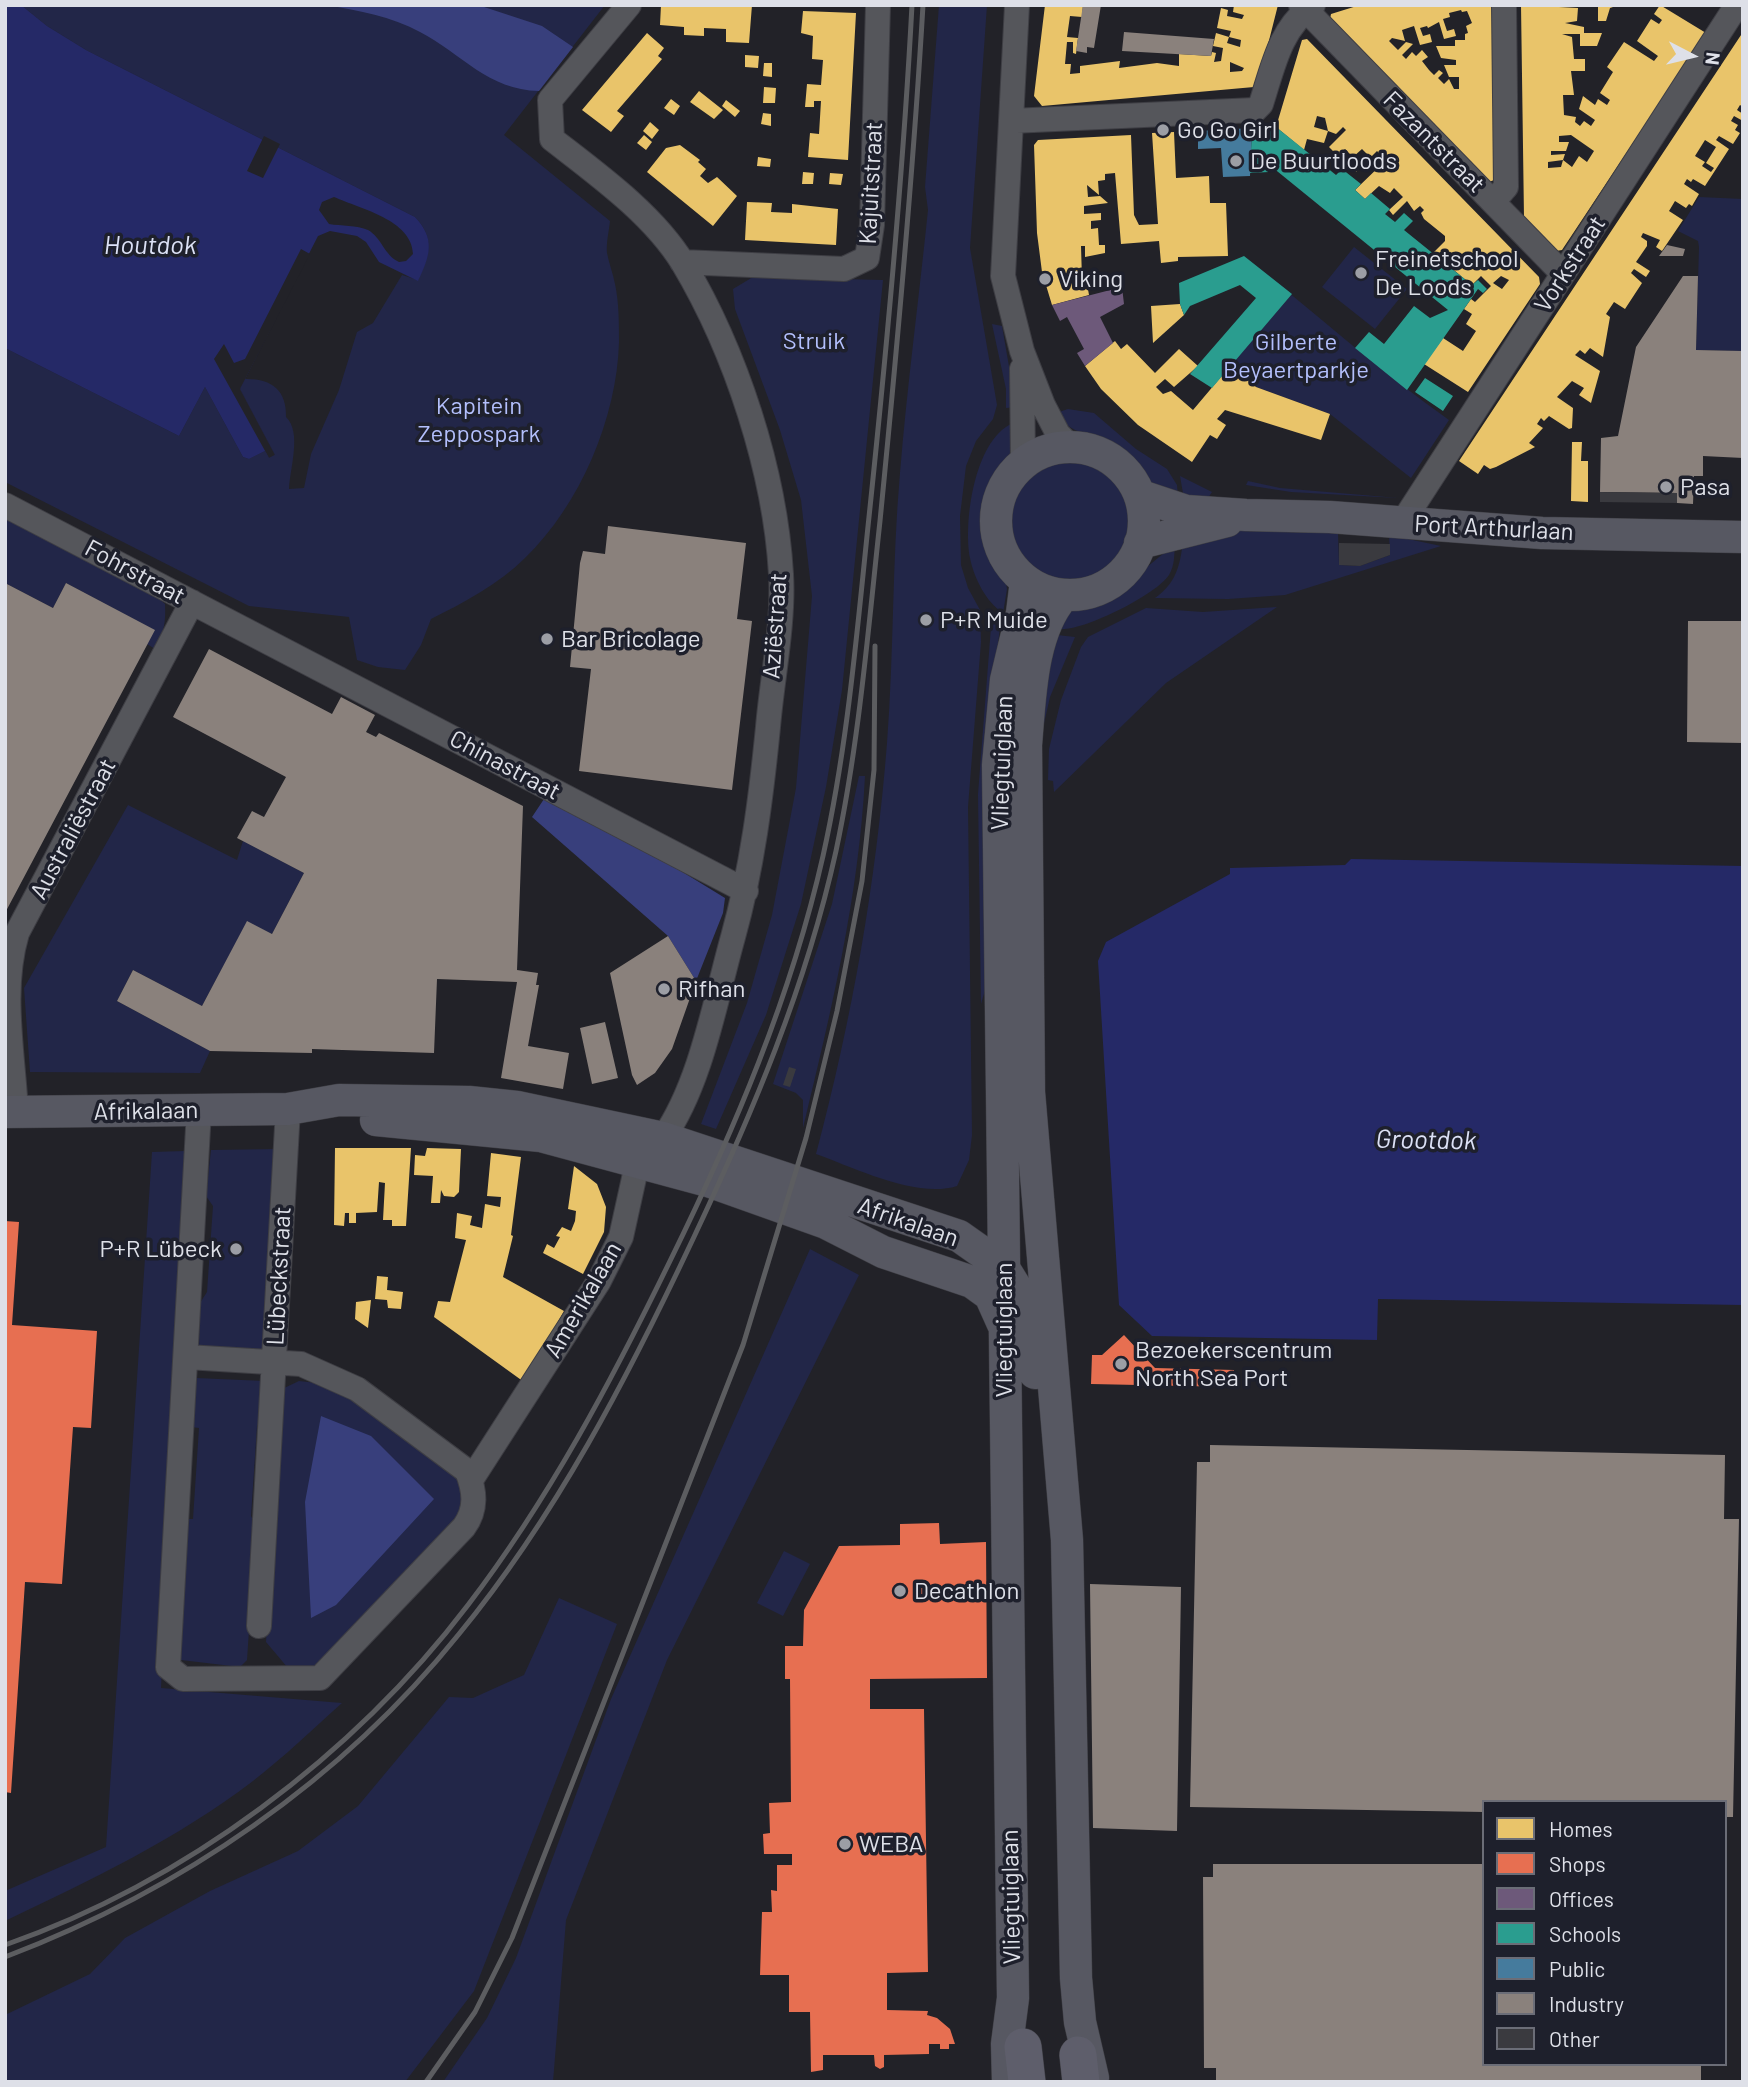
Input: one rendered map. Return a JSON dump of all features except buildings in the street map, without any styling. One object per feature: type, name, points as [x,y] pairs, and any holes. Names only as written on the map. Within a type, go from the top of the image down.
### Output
[{"type":"main road","points":[[1071,447],[1093,450],[1113,461],[1141,496],[1143,520],[1140,543],[1131,562],[1118,577],[1100,588],[1063,596],[1042,590],[1026,581],[1011,566],[1001,549],[996,529],[996,509],[1002,489],[1023,463],[1049,450],[1071,447]]},
{"type":"main road","name":"Port Arthurlaan","points":[[1141,496],[1186,511],[1330,517],[1542,533],[1743,537]]},
{"type":"main road","name":"Port Arthurlaan","points":[[1140,543],[1245,515]]},
{"type":"main road","name":"Vliegtuiglaan","points":[[1019,2057],[1013,1998],[998,765],[1006,680],[1022,613],[1026,581]]},
{"type":"main road","name":"Vliegtuiglaan","points":[[1063,596],[1054,607],[1043,635],[1029,707],[1026,746],[1029,1092],[1061,1446],[1069,1600],[1075,1916],[1083,2060]]},
{"type":"main road","name":"Afrikalaan","points":[[11,1112],[288,1109],[339,1100],[469,1102],[517,1107],[663,1138],[959,1236],[1003,1267]]},
{"type":"main road","name":"Afrikalaan","points":[[288,1109],[337,1120],[419,1122],[541,1136],[708,1181],[826,1223],[883,1252],[949,1275],[1003,1267]]},
{"type":"main road","points":[[959,1236],[1003,1191]]},
{"type":"main road","points":[[1040,1233],[1018,1259],[1003,1267],[1023,1309],[1029,1337],[1048,1482],[1053,1571],[1069,1600]]},
{"type":"main road","points":[[949,1275],[972,1282],[990,1295],[1003,1326]]},
{"type":"main road","points":[[1008,2082],[1019,2057]]},
{"type":"street","name":"Aziëstraat","points":[[629,5],[550,100],[552,139],[646,219],[682,262],[727,354],[750,417],[770,484],[781,576],[762,779],[746,891],[703,1046],[673,1124],[663,1138]]},
{"type":"street","name":"Kajuitstraat","points":[[682,262],[844,269],[867,258],[872,225],[878,5]]},
{"type":"street","points":[[1017,5],[1003,276],[1022,351],[1046,412],[1058,434],[1071,447]]},
{"type":"street","points":[[1493,202],[1506,187],[1504,5]]},
{"type":"street","name":"Vorkstraat","points":[[1402,523],[1737,5]]},
{"type":"street","points":[[1011,121],[1255,110],[1261,104],[1282,40],[1306,7]]},
{"type":"street","name":"Fazantstraat","points":[[1306,7],[1563,274]]},
{"type":"street","points":[[1022,351],[1023,463]]},
{"type":"street","name":"Fohrstraat","points":[[5,505],[265,638]]},
{"type":"street","name":"Australiëstraat","points":[[11,1112],[7,981],[13,945],[192,602]]},
{"type":"street","name":"Chinastraat","points":[[265,638],[746,891]]},
{"type":"street","name":"Lübeckstraat","points":[[187,1357],[274,1361],[288,1109]]},
{"type":"street","points":[[199,1110],[168,1667],[183,1679],[320,1678],[464,1527],[473,1514],[471,1480],[467,1471],[357,1389],[301,1364],[274,1361],[259,1626]]},
{"type":"street","name":"Amerikalaan","points":[[471,1480],[599,1281],[621,1237],[638,1160]]},
{"type":"green space","name":"Kapitein Zeppospark","points":[[21,5],[605,5],[504,135],[610,221],[607,253],[617,298],[619,342],[617,371],[603,430],[578,486],[545,537],[525,558],[492,585],[431,619],[421,645],[405,670],[378,667],[357,660],[349,617],[249,606],[5,482],[5,348],[179,436],[205,387],[243,457],[249,459],[265,451],[275,455],[240,389],[244,379],[269,383],[284,400],[286,417],[293,432],[294,451],[289,489],[304,488],[311,454],[339,390],[357,332],[373,323],[402,275],[418,280],[428,247],[426,233],[415,217],[86,50],[47,26]]},
{"type":"green space","points":[[939,5],[987,5],[970,248],[997,405],[993,419],[976,441],[966,466],[960,516],[961,565],[968,588],[980,610],[981,642],[968,807],[972,1135],[969,1160],[957,1186],[941,1189],[886,1180],[816,1154],[841,1053],[861,950],[882,795],[889,709],[897,507],[928,210],[925,187]]},
{"type":"green space","points":[[1699,197],[1743,199],[1743,351],[1696,350],[1699,247],[1698,241],[1678,231]]},
{"type":"green space","points":[[1354,247],[1407,289],[1375,329],[1322,287]]},
{"type":"green space","points":[[1245,257],[1292,294],[1291,295]]},
{"type":"green space","name":"Struik","points":[[753,277],[883,280],[842,690],[826,787],[801,904],[766,1015],[716,1129],[701,1124],[747,1003],[772,915],[796,788],[812,596],[801,500],[780,430],[735,309],[733,289]]},
{"type":"green space","name":"Gilberte Beyaertparkje","points":[[1291,295],[1449,420],[1411,478],[1330,414],[1256,387],[1231,365]]},
{"type":"green space","points":[[992,324],[1002,326],[1016,407],[1006,408],[1006,389]]},
{"type":"green space","points":[[1068,409],[1094,413],[1136,449],[1167,469],[1177,485],[1178,497],[1152,487],[1143,471],[1121,449],[1078,431],[1062,421],[1056,413]]},
{"type":"green space","points":[[1016,422],[1012,451],[990,487],[985,520],[990,551],[1005,577],[1007,589],[1003,613],[986,596],[974,573],[968,542],[968,523],[975,481],[982,461],[1002,430]]},
{"type":"green space","points":[[1070,458],[1094,463],[1114,476],[1127,496],[1132,520],[1127,544],[1114,564],[1094,577],[1070,582],[1046,577],[1026,564],[1013,544],[1008,520],[1013,496],[1026,476],[1046,463]]},
{"type":"green space","points":[[1180,476],[1212,492],[1206,501],[1184,499]]},
{"type":"green space","points":[[1248,481],[1280,488],[1398,498],[1291,492],[1246,485]]},
{"type":"green space","points":[[5,516],[153,593],[165,604],[165,622],[155,649],[147,644],[154,630],[66,583],[53,608],[5,583]]},
{"type":"green space","points":[[1251,526],[1326,528],[1328,533],[1338,533],[1339,565],[1360,566],[1390,555],[1389,535],[1441,546],[1285,595],[1228,599],[1155,598],[1168,586],[1176,573],[1183,541]]},
{"type":"green space","points":[[1175,544],[1169,575],[1150,592],[1100,619],[1059,629],[1072,609],[1119,590]]},
{"type":"green space","points":[[1277,607],[1166,683],[1054,792],[1053,781],[1048,780],[1049,749],[1061,700],[1081,647],[1088,637],[1146,608],[1203,612]]},
{"type":"green space","points":[[992,614],[1001,620],[992,691],[988,980],[981,1004],[978,794]]},
{"type":"green space","points":[[1057,635],[1075,637],[1050,697],[1038,750],[1043,695]]},
{"type":"green space","points":[[859,776],[865,776],[862,821],[850,910],[803,1128],[803,1100],[796,1093],[773,1084],[832,904]]},
{"type":"green space","points":[[128,805],[237,860],[243,841],[304,873],[272,934],[247,922],[202,1006],[133,970],[117,1001],[210,1051],[200,1073],[30,1072],[24,988]]},
{"type":"green space","points":[[279,1149],[276,1202],[270,1206],[267,1350],[199,1348],[200,1303],[207,1292],[213,1206],[206,1196],[211,1150]]},
{"type":"green space","points":[[185,1151],[161,1688],[342,1703],[265,1772],[194,1822],[101,1874],[5,1921],[5,1891],[106,1847],[152,1152]]},
{"type":"green space","points":[[810,1249],[859,1275],[667,1660],[566,1920],[553,2082],[443,2082],[487,2018],[516,1958],[611,1699]]},
{"type":"green space","points":[[196,1378],[265,1381],[262,1419],[257,1426],[251,1516],[256,1526],[247,1660],[240,1667],[181,1660],[177,1652],[188,1519],[193,1519],[199,1428],[191,1427]]},
{"type":"green space","points":[[299,1381],[334,1385],[462,1480],[466,1514],[319,1668],[288,1668],[266,1642],[280,1390]]},
{"type":"green space","points":[[784,1551],[810,1564],[783,1616],[757,1603]]},
{"type":"green space","points":[[559,1598],[617,1624],[474,1991],[405,2082],[5,2082],[5,2015],[90,1974],[125,1938],[210,1891],[298,1851],[358,1806],[449,1697],[473,1698],[524,1675]]},
{"type":"shaded area","points":[[327,5],[478,5],[542,26],[573,47],[539,91],[521,89],[490,78],[409,26],[375,15]]},
{"type":"shaded area","points":[[544,799],[663,860],[725,898],[723,913],[696,981],[668,936],[532,817]]},
{"type":"shaded area","points":[[321,1416],[371,1436],[434,1499],[336,1605],[311,1618],[305,1502]]},
{"type":"water","name":"Houtdok","points":[[5,5],[21,5],[47,26],[86,50],[415,217],[422,225],[428,240],[428,256],[418,281],[379,262],[366,242],[357,236],[330,231],[318,236],[240,389],[275,455],[269,458],[265,451],[249,459],[243,457],[205,387],[179,436],[5,348]],"holes":[[[334,197],[371,211],[395,224],[404,232],[413,254],[406,261],[399,262],[368,230],[329,224],[319,210],[322,202]]]},
{"type":"water","name":"Grootdok","points":[[1351,859],[1743,866],[1743,1305],[1378,1299],[1377,1340],[1152,1336],[1119,1305],[1098,961],[1106,942],[1230,874],[1230,868],[1345,865]]},
{"type":"pier","points":[[264,136],[280,144],[263,178],[247,171]]},
{"type":"pier","points":[[301,249],[310,254],[240,389],[275,455],[269,458],[214,359],[224,344],[234,363],[245,359]]},
{"type":"railway","points":[[5,1945],[72,1918],[137,1887],[200,1850],[261,1808],[318,1762],[372,1713],[422,1660],[498,1565],[552,1481],[625,1350],[694,1212],[738,1113],[777,1012],[810,909],[832,814],[851,687],[882,389],[912,5]]},
{"type":"railway","points":[[5,1957],[134,1899],[254,1826],[310,1783],[363,1737],[413,1687],[494,1589],[559,1494],[616,1394],[693,1239],[736,1145],[793,1001],[824,902],[844,810],[862,687],[880,521],[904,263],[923,5]]},
{"type":"railway","points":[[426,2082],[475,2012],[512,1938],[743,1345],[806,1138],[837,1011],[862,881],[874,770],[875,646]]},
{"type":"place","name":"Go Go Girl","points":[[1163,130]]},
{"type":"place","name":"De Buurtloods","points":[[1236,161]]},
{"type":"place","name":"Freinetschool De Loods","points":[[1361,273]]},
{"type":"place","name":"Viking","points":[[1045,279]]},
{"type":"place","name":"Pasa","points":[[1666,487]]},
{"type":"place","name":"P+R Muide","points":[[926,620]]},
{"type":"place","name":"Bar Bricolage","points":[[547,639]]},
{"type":"place","name":"Rifhan","points":[[664,989]]},
{"type":"place","name":"P+R Lübeck","points":[[236,1249]]},
{"type":"place","name":"Bezoekerscentrum North Sea Port","points":[[1121,1364]]},
{"type":"place","name":"Decathlon","points":[[900,1591]]},
{"type":"place","name":"WEBA","points":[[845,1844]]}]
